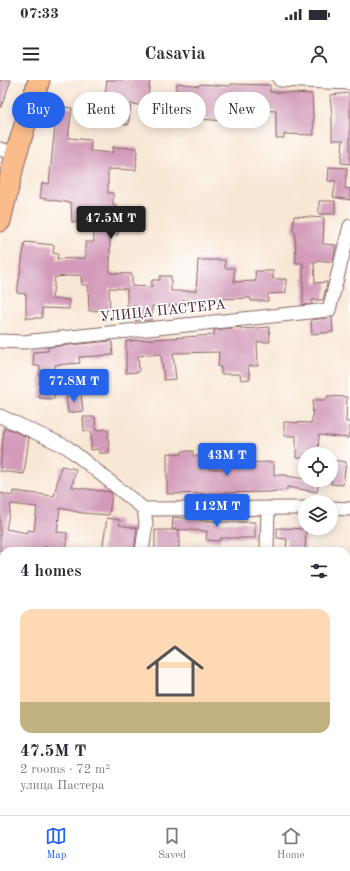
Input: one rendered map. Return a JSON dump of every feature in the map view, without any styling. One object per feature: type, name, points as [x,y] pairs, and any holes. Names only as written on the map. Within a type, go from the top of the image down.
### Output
[{"type":"main road","points":[[0,221],[8,151],[39,80]]},
{"type":"street","points":[[280,80],[350,83]]},
{"type":"street","name":"УЛИЦА ПАСТЕРА","points":[[0,341],[23,342],[329,310],[350,226]]},
{"type":"street","points":[[0,416],[68,446],[144,508],[298,508]]},
{"type":"street","points":[[143,547],[146,524],[144,508]]},
{"type":"street","points":[[267,547],[268,508]]},
{"type":"street","points":[[338,508],[350,509]]},
{"type":"building","points":[[0,80],[11,80],[1,107],[0,107]]},
{"type":"building","points":[[107,80],[150,80],[149,92],[138,92],[138,105],[131,104],[130,111],[130,92],[105,92]]},
{"type":"building","points":[[177,83],[199,86],[200,84],[231,86],[231,84],[270,85],[270,92],[214,92],[214,120],[206,120],[206,92],[176,92]]},
{"type":"building","points":[[270,92],[312,94],[314,135],[284,134],[284,138],[276,138],[276,111],[270,111]]},
{"type":"building","points":[[349,93],[350,164],[341,163],[343,140],[332,140],[330,95]]},
{"type":"building","points":[[65,107],[72,108],[68,138],[91,140],[90,151],[112,153],[113,147],[137,148],[136,170],[108,169],[108,193],[113,193],[113,205],[116,205],[118,235],[110,235],[110,273],[132,274],[132,286],[152,287],[152,280],[160,280],[160,276],[171,276],[171,291],[196,291],[198,260],[225,260],[225,268],[234,268],[234,282],[256,281],[255,271],[273,271],[273,279],[286,279],[286,293],[268,294],[268,301],[251,301],[251,298],[213,299],[213,302],[183,300],[183,304],[152,306],[152,320],[135,321],[136,306],[127,306],[127,289],[109,288],[110,310],[89,311],[88,285],[82,285],[81,275],[55,277],[52,299],[69,300],[69,309],[42,308],[42,318],[26,318],[26,294],[17,293],[25,242],[54,245],[53,253],[58,254],[57,259],[85,258],[85,242],[94,242],[93,221],[72,222],[71,203],[40,198],[42,183],[49,184],[55,128],[65,128]]},
{"type":"building","points":[[329,167],[347,168],[345,188],[350,189],[350,200],[333,197],[336,181],[328,181]]},
{"type":"building","points":[[319,201],[335,201],[335,214],[319,214]]},
{"type":"building","points":[[294,216],[324,218],[323,244],[336,245],[333,262],[318,260],[318,262],[314,262],[315,283],[327,282],[327,284],[323,300],[312,300],[312,304],[303,305],[303,263],[296,263],[295,231],[293,231]]},
{"type":"building","points":[[332,317],[333,332],[312,334],[311,320]]},
{"type":"building","points":[[240,327],[241,329],[269,327],[270,342],[257,342],[258,366],[248,366],[250,379],[241,380],[240,374],[221,374],[221,367],[218,367],[219,352],[173,353],[176,379],[164,380],[161,354],[138,356],[139,372],[126,373],[126,341],[214,335],[214,330]]},
{"type":"building","points":[[112,341],[113,355],[79,357],[80,363],[55,365],[54,399],[39,398],[40,366],[34,366],[33,352],[48,351],[48,347]]},
{"type":"building","points":[[81,393],[83,411],[68,413],[66,395]]},
{"type":"building","points":[[327,396],[347,397],[346,422],[350,422],[348,438],[319,435],[318,447],[298,447],[298,458],[296,458],[296,436],[284,436],[284,422],[312,423],[313,400],[327,400]]},
{"type":"building","points":[[83,417],[95,417],[96,430],[108,429],[109,453],[99,453],[99,449],[91,450],[91,431],[84,431]]},
{"type":"building","points":[[4,428],[29,438],[24,474],[0,471]]},
{"type":"building","points":[[182,451],[193,451],[193,456],[209,456],[209,469],[230,469],[230,463],[274,462],[274,475],[287,475],[298,478],[298,487],[318,487],[317,492],[287,487],[287,490],[270,492],[167,494],[167,453],[182,454]]},
{"type":"building","points":[[338,461],[346,462],[343,485],[338,485]]},
{"type":"building","points":[[61,466],[76,469],[72,487],[110,492],[112,494],[109,515],[82,513],[60,508],[57,532],[67,533],[66,547],[0,547],[0,493],[13,496],[14,491],[54,496]],"holes":[[[11,504],[37,507],[34,531],[27,530],[27,533],[6,529]]]},
{"type":"building","points":[[173,517],[221,522],[255,522],[255,538],[220,538],[220,541],[206,540],[207,531],[172,529]]},
{"type":"building","points":[[107,518],[120,520],[119,525],[137,528],[135,547],[103,547]]},
{"type":"building","points":[[277,528],[298,529],[298,535],[306,535],[305,547],[286,547],[287,539],[277,538]]},
{"type":"building","points":[[155,530],[179,530],[179,547],[155,547]]}]
